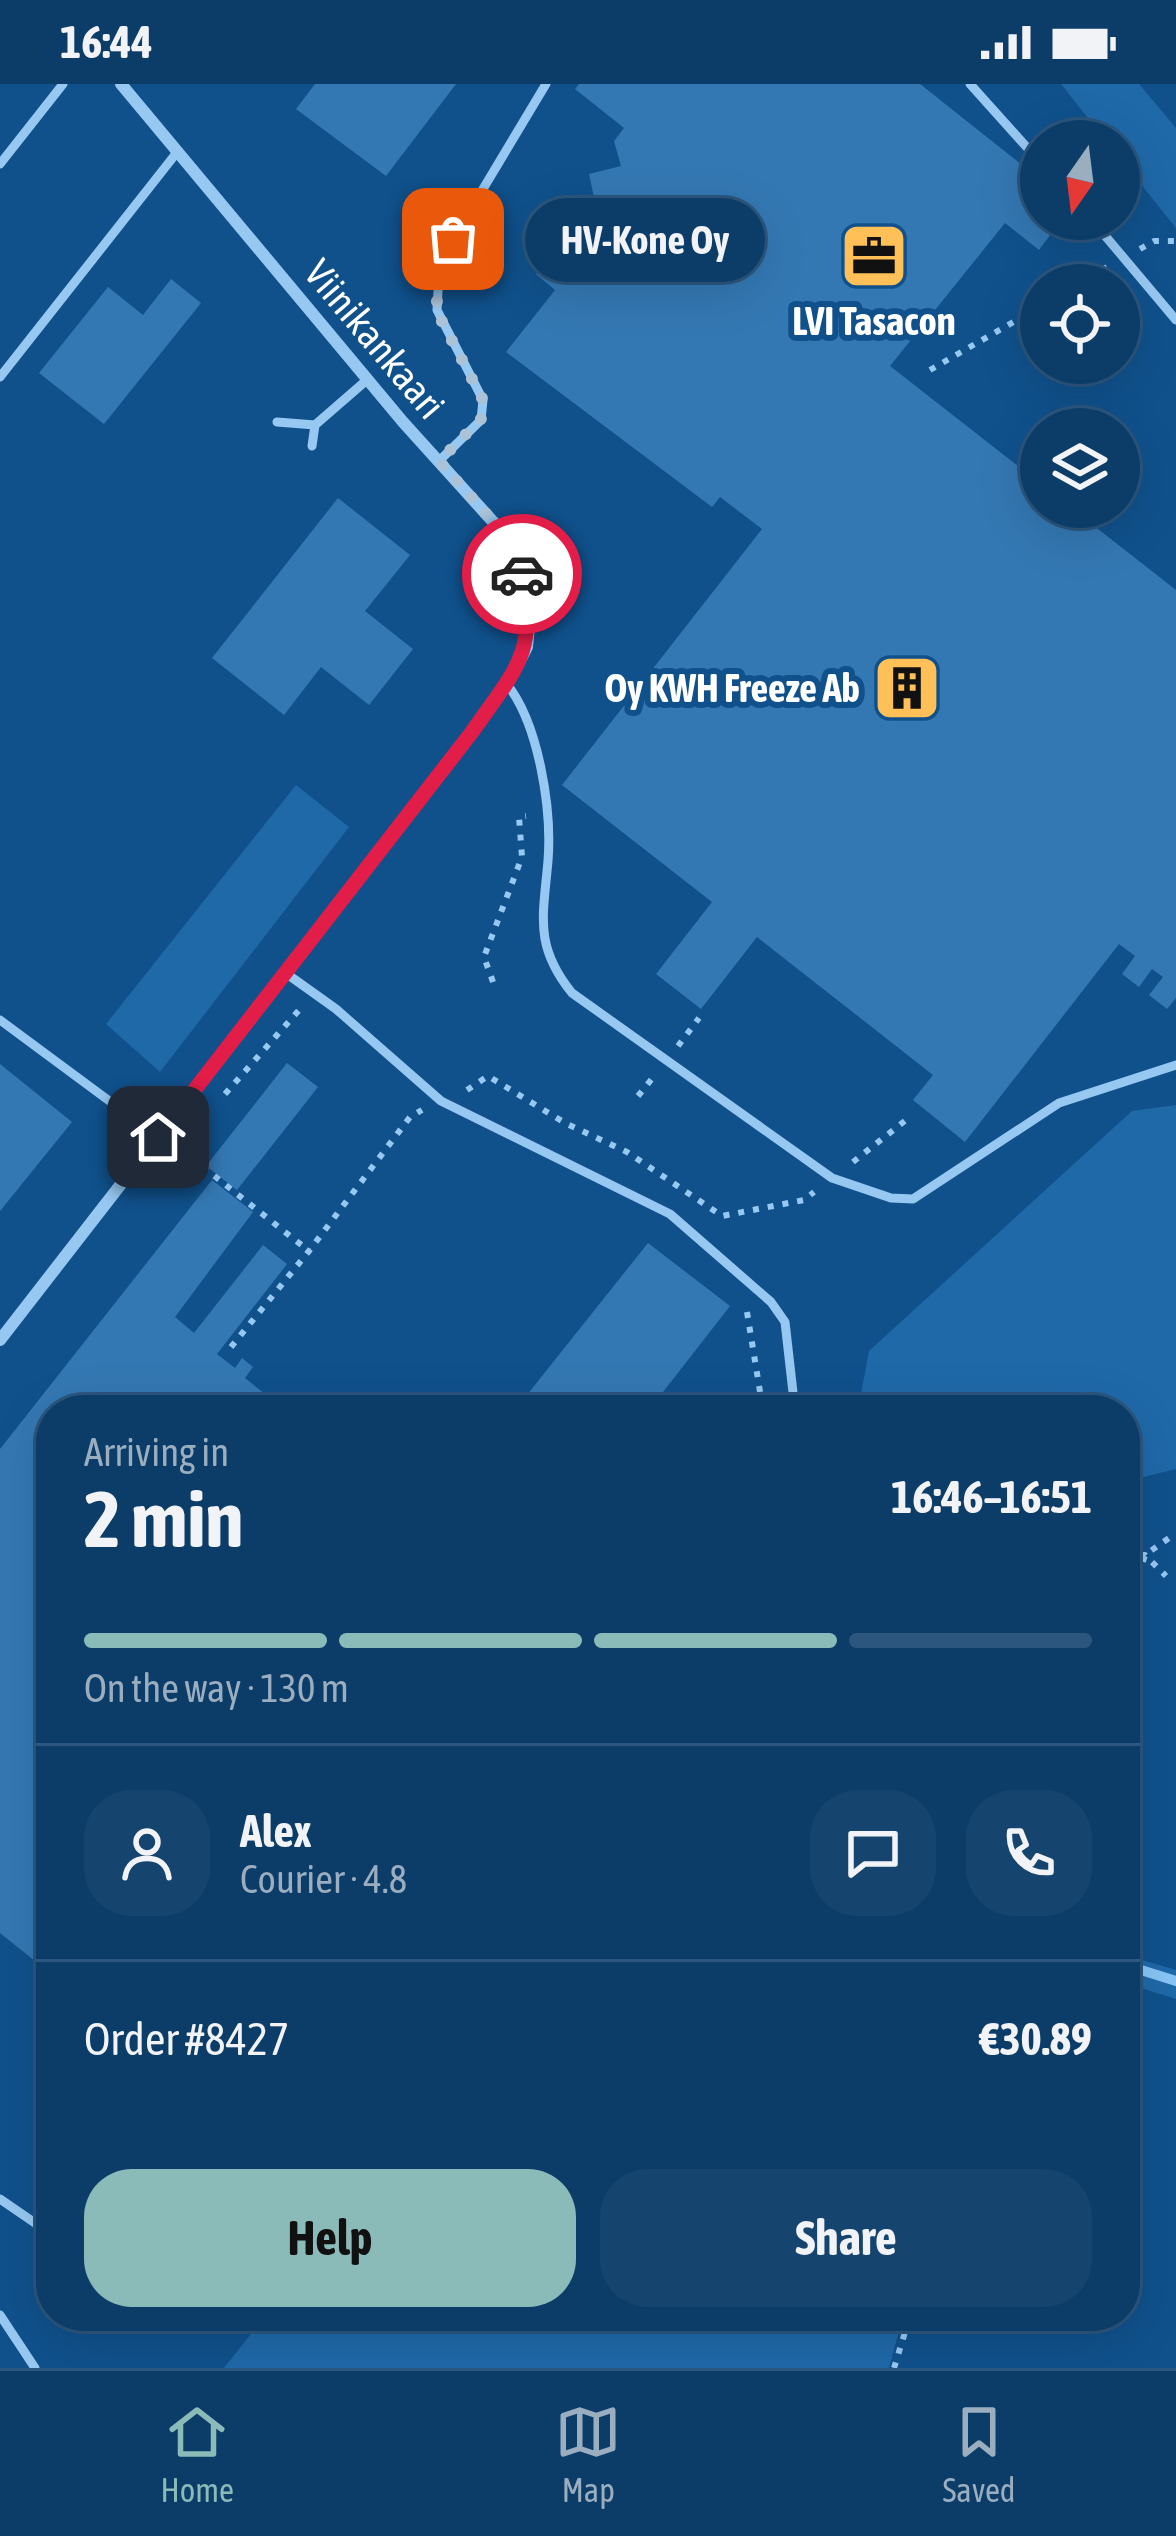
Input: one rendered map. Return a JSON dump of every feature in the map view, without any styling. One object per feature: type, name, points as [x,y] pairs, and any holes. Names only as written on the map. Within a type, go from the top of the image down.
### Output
[{"type":"street","name":"Viinikankaari","points":[[0,1340],[506,683],[527,646],[530,618],[515,546],[121,84]]},
{"type":"lane","points":[[0,164],[63,84]]},
{"type":"lane","points":[[439,461],[481,419],[483,400],[436,310],[440,273],[453,239],[546,84]]},
{"type":"lane","points":[[970,84],[1020,140]]},
{"type":"lane","points":[[0,377],[178,152]]},
{"type":"lane","points":[[1109,240],[1176,320]]},
{"type":"lane","points":[[312,446],[315,425],[368,379]]},
{"type":"lane","points":[[277,422],[315,425]]},
{"type":"lane","points":[[506,683],[520,701],[533,735],[546,814],[544,935],[555,972],[572,993],[832,1178],[891,1198],[913,1199],[1059,1103],[1176,1065]]},
{"type":"lane","points":[[286,974],[336,1010],[441,1101],[666,1212],[771,1302],[785,1322],[793,1395]]},
{"type":"lane","points":[[0,1020],[158,1137]]},
{"type":"lane","points":[[0,2199],[36,2224]]},
{"type":"lane","points":[[0,2315],[35,2368]]},
{"type":"path","points":[[930,370],[1020,318]]},
{"type":"path","points":[[493,982],[484,958],[522,856],[519,817],[546,814]]},
{"type":"path","points":[[231,1347],[410,1117],[488,1076],[565,1123],[627,1152],[722,1216],[775,1203]]},
{"type":"path","points":[[178,1148],[309,1252]]},
{"type":"path","points":[[743,1305],[758,1360],[762,1395]]},
{"type":"path","points":[[1140,1555],[1176,1533]]},
{"type":"path","points":[[1145,1555],[1166,1576]]},
{"type":"path","points":[[1140,1571],[1145,1555]]},
{"type":"path","points":[[894,2368],[905,2331]]},
{"type":"shaded area","points":[[1061,84],[1139,84],[1176,128],[1176,228],[1140,183],[1140,120],[1089,120]]},
{"type":"shaded area","points":[[296,785],[349,827],[160,1072],[106,1024]]},
{"type":"shaded area","points":[[1176,1105],[1176,1469],[1140,1478],[1140,1395],[861,1395],[869,1351],[1132,1111]]},
{"type":"shaded area","points":[[1140,1959],[1176,1970],[1176,1999],[1140,1988]]},
{"type":"shaded area","points":[[253,2331],[899,2331],[889,2368],[224,2368]]},
{"type":"building","points":[[315,84],[456,84],[386,176],[296,109]]},
{"type":"building","name":"Oy KWH Freeze Ab","points":[[579,84],[920,84],[1020,163],[1020,235],[1005,223],[890,366],[1020,468],[1020,528],[1097,528],[1176,590],[1176,998],[1167,1009],[1149,995],[1163,977],[1152,969],[1139,987],[1122,974],[1135,956],[1119,944],[965,1142],[913,1100],[933,1075],[757,937],[701,1009],[656,974],[712,902],[562,785],[762,529],[720,497],[712,507],[506,352],[555,290],[536,274],[540,268],[536,242],[569,236],[562,209],[595,202],[589,174],[621,166],[614,141],[624,128],[575,89]]},
{"type":"building","name":"Oy KWH Freeze Ab","points":[[1026,240],[1046,240],[1039,250]]},
{"type":"building","points":[[171,279],[201,303],[104,424],[39,373],[108,287],[143,315]]},
{"type":"building","points":[[338,498],[410,555],[365,611],[413,649],[369,705],[321,667],[284,715],[212,658]]},
{"type":"building","points":[[287,1063],[318,1087],[237,1190],[206,1166]]},
{"type":"building","points":[[0,1064],[72,1122],[0,1211]]},
{"type":"building","points":[[212,1180],[253,1212],[175,1317],[194,1333],[263,1245],[287,1264],[217,1354],[235,1368],[242,1358],[253,1367],[245,1378],[266,1395],[43,1395]]},
{"type":"building","points":[[648,1243],[730,1306],[661,1395],[527,1395]]},
{"type":"building","points":[[36,1403],[36,1962],[0,1933],[0,1449]]},
{"type":"waterway","points":[[1140,1970],[1176,1981]]},
{"type":"way so far","points":[[453,239],[440,273],[436,310],[483,400],[481,419],[439,461],[515,546],[522,574]]},
{"type":"place","name":"HV-Kone Oy","points":[[453,239]]},
{"type":"place","name":"LVI Tasacon","points":[[874,256]]},
{"type":"place","name":"Oy KWH Freeze Ab","points":[[907,688]]},
{"type":"route","points":[[158,1137],[319,933],[514,672],[527,646],[530,618],[522,574]]}]
